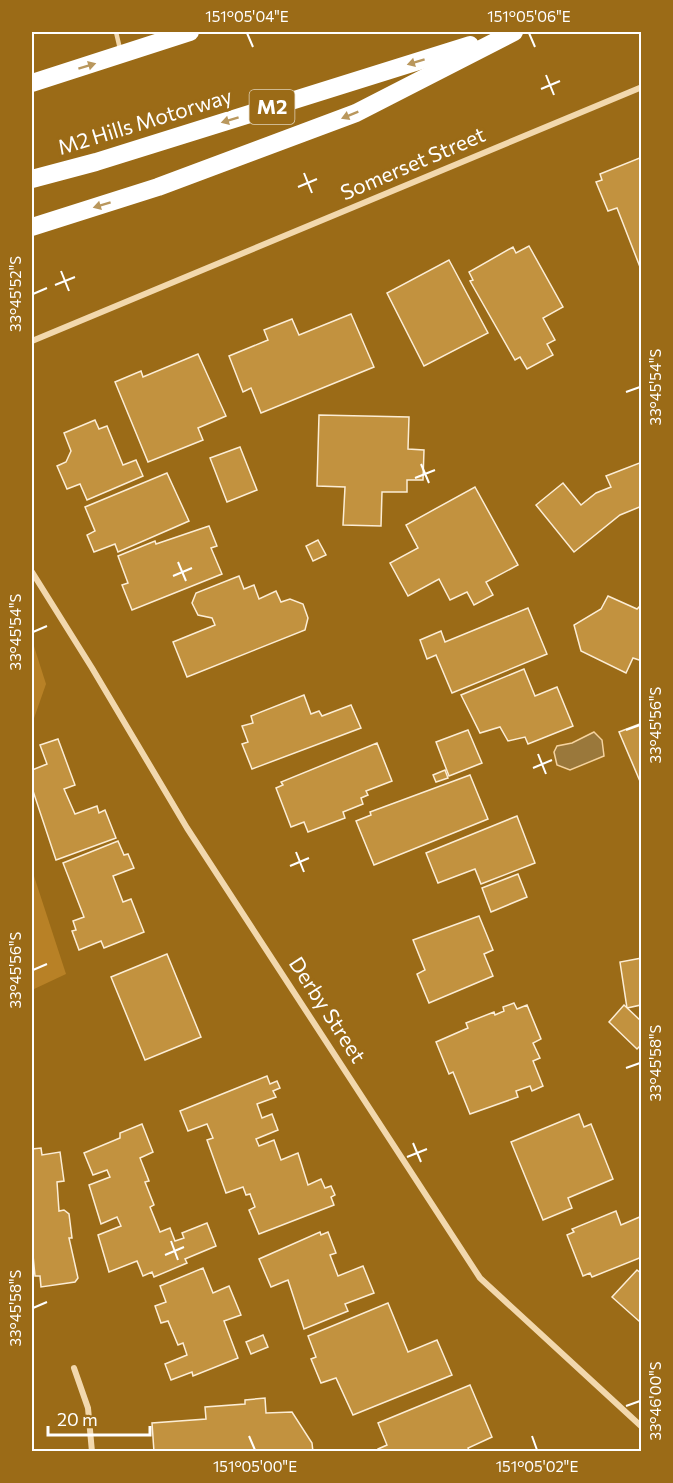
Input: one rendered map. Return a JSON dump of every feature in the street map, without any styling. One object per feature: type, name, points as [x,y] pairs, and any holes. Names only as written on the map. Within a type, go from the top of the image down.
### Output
[{"type":"highway","points":[[32,83],[190,32]]},
{"type":"highway","points":[[32,227],[158,187],[356,113],[513,32]]},
{"type":"highway","name":"M2 Hills Motorway","points":[[32,179],[96,162],[513,32]]},
{"type":"street","name":"Somerset Street","points":[[32,341],[642,87]]},
{"type":"street","name":"Derby Street","points":[[32,572],[187,828],[480,1278],[642,1428]]},
{"type":"street","points":[[74,1368],[88,1408],[93,1452]]},
{"type":"lane","points":[[116,32],[122,55]]},
{"type":"shaded area","points":[[32,640],[46,684],[32,724]]},
{"type":"shaded area","points":[[594,732],[602,740],[604,756],[570,770],[557,765],[554,752],[557,746],[572,743]]},
{"type":"shaded area","points":[[32,870],[66,974],[32,990]]},
{"type":"building","points":[[642,157],[642,267],[640,267],[617,208],[608,211],[596,182],[602,180],[600,174]]},
{"type":"building","points":[[529,246],[563,307],[543,318],[555,340],[547,344],[553,355],[527,369],[520,357],[515,360],[470,281],[473,280],[469,272],[513,247],[516,253]]},
{"type":"building","points":[[449,260],[488,333],[424,366],[387,293]]},
{"type":"building","points":[[351,314],[374,367],[261,413],[251,388],[243,392],[229,356],[268,340],[264,330],[292,319],[299,335]]},
{"type":"building","points":[[198,354],[226,416],[198,428],[203,440],[148,462],[115,382],[141,371],[143,377]]},
{"type":"building","points":[[319,415],[409,417],[408,449],[424,450],[423,480],[407,480],[407,492],[382,492],[381,526],[343,525],[345,487],[317,486]]},
{"type":"building","points":[[95,420],[99,429],[107,426],[123,465],[136,460],[143,476],[87,500],[80,484],[67,489],[57,466],[66,462],[71,451],[64,433]]},
{"type":"building","points":[[240,447],[257,490],[227,502],[210,458]]},
{"type":"building","points":[[642,462],[642,506],[620,515],[574,552],[536,505],[563,483],[581,505],[596,493],[611,487],[606,476]]},
{"type":"building","points":[[167,473],[189,521],[118,552],[115,544],[94,552],[87,535],[95,531],[85,507]]},
{"type":"building","points":[[475,487],[518,565],[486,582],[493,595],[474,605],[467,592],[450,600],[439,579],[408,596],[390,563],[418,548],[406,525]]},
{"type":"building","points":[[209,526],[217,546],[211,548],[222,574],[132,610],[122,585],[128,583],[118,556],[155,541],[156,544]]},
{"type":"building","points":[[318,540],[326,555],[313,561],[306,546]]},
{"type":"building","points":[[239,576],[244,589],[254,585],[259,599],[276,591],[281,602],[290,599],[303,604],[308,618],[305,630],[187,677],[173,642],[215,625],[212,618],[198,615],[192,603],[196,593]]},
{"type":"building","points":[[608,596],[637,609],[642,604],[642,661],[633,658],[626,673],[581,651],[574,625],[601,609]]},
{"type":"building","points":[[528,608],[547,654],[452,693],[436,655],[427,659],[420,640],[441,631],[445,642]]},
{"type":"building","points":[[524,669],[535,696],[557,687],[573,726],[528,744],[525,737],[508,741],[500,727],[480,733],[461,695]]},
{"type":"building","points":[[304,695],[311,714],[319,711],[322,716],[351,705],[361,728],[252,769],[242,744],[248,742],[242,726],[253,723],[251,716]]},
{"type":"building","points":[[642,723],[642,786],[619,732]]},
{"type":"building","points":[[468,730],[482,763],[449,776],[436,742]]},
{"type":"building","points":[[58,739],[75,785],[64,789],[75,814],[97,806],[99,813],[105,810],[116,838],[56,860],[32,788],[32,770],[47,764],[40,745]]},
{"type":"building","points":[[377,743],[392,781],[366,791],[368,795],[361,798],[363,804],[343,812],[345,818],[308,832],[304,822],[291,827],[276,788],[283,785],[281,782]]},
{"type":"building","points":[[445,770],[448,778],[436,782],[433,775]]},
{"type":"building","points":[[470,775],[488,819],[374,865],[356,821],[371,815],[370,812]]},
{"type":"building","points":[[517,816],[535,863],[481,884],[475,869],[438,883],[426,853]]},
{"type":"building","points":[[118,841],[124,855],[128,854],[134,868],[113,876],[123,902],[131,899],[144,932],[104,948],[101,941],[79,950],[72,931],[76,930],[73,921],[84,917],[63,863]]},
{"type":"building","points":[[518,874],[527,897],[491,912],[482,888]]},
{"type":"building","points":[[479,916],[493,950],[484,954],[493,976],[429,1003],[417,974],[425,970],[413,940]]},
{"type":"building","points":[[167,954],[201,1037],[145,1060],[111,977]]},
{"type":"building","points":[[642,958],[642,1009],[641,1005],[627,1008],[620,962]]},
{"type":"building","points":[[514,1003],[517,1009],[527,1005],[541,1039],[533,1043],[540,1058],[533,1061],[543,1086],[532,1091],[530,1086],[516,1091],[518,1097],[470,1114],[453,1072],[449,1074],[436,1042],[468,1028],[466,1023],[494,1012],[495,1015],[504,1011],[503,1007]]},
{"type":"building","points":[[624,1005],[642,1022],[642,1044],[637,1049],[609,1022]]},
{"type":"building","points":[[267,1076],[270,1084],[277,1081],[280,1088],[273,1091],[276,1097],[257,1104],[262,1118],[272,1114],[278,1130],[256,1139],[259,1146],[274,1140],[281,1160],[298,1153],[308,1185],[321,1179],[325,1188],[331,1186],[335,1195],[331,1197],[334,1205],[259,1234],[249,1210],[255,1207],[250,1194],[246,1195],[243,1187],[226,1193],[207,1140],[213,1138],[207,1124],[188,1131],[180,1111]]},
{"type":"building","points":[[579,1114],[584,1127],[591,1124],[613,1179],[568,1198],[572,1208],[543,1220],[511,1142]]},
{"type":"building","points":[[142,1124],[153,1152],[140,1158],[149,1181],[145,1182],[154,1205],[150,1207],[160,1232],[170,1228],[175,1241],[184,1238],[182,1233],[207,1223],[216,1246],[185,1259],[187,1263],[154,1277],[152,1272],[143,1276],[137,1261],[109,1272],[98,1235],[121,1226],[117,1217],[101,1224],[89,1185],[110,1177],[107,1170],[93,1175],[84,1153],[120,1138],[120,1133]]},
{"type":"building","points":[[41,1148],[42,1155],[60,1152],[64,1181],[57,1182],[59,1211],[64,1210],[69,1214],[72,1238],[69,1238],[78,1278],[75,1282],[41,1287],[40,1276],[35,1276],[32,1245],[32,1149]]},
{"type":"building","points":[[616,1211],[621,1225],[642,1216],[642,1257],[592,1277],[590,1273],[583,1276],[567,1235],[574,1232],[572,1229]]},
{"type":"building","points":[[320,1232],[321,1235],[328,1232],[336,1253],[330,1255],[338,1276],[363,1266],[374,1293],[345,1304],[348,1311],[304,1329],[288,1280],[271,1287],[259,1259]]},
{"type":"building","points":[[203,1268],[213,1293],[229,1286],[241,1315],[224,1321],[238,1358],[193,1376],[192,1372],[171,1380],[165,1364],[187,1355],[183,1343],[178,1345],[168,1321],[161,1323],[155,1306],[166,1302],[160,1286]]},
{"type":"building","points":[[637,1270],[642,1274],[640,1322],[612,1297]]},
{"type":"building","points":[[388,1303],[408,1352],[437,1340],[452,1375],[353,1415],[336,1378],[321,1383],[311,1359],[316,1357],[308,1336]]},
{"type":"building","points":[[263,1335],[268,1347],[251,1354],[246,1342]]},
{"type":"building","points":[[470,1385],[492,1437],[468,1448],[470,1452],[379,1452],[378,1449],[387,1445],[378,1423]]},
{"type":"building","points":[[265,1398],[266,1413],[292,1412],[312,1443],[313,1452],[154,1452],[152,1423],[206,1419],[205,1407],[245,1404],[245,1400]]}]
